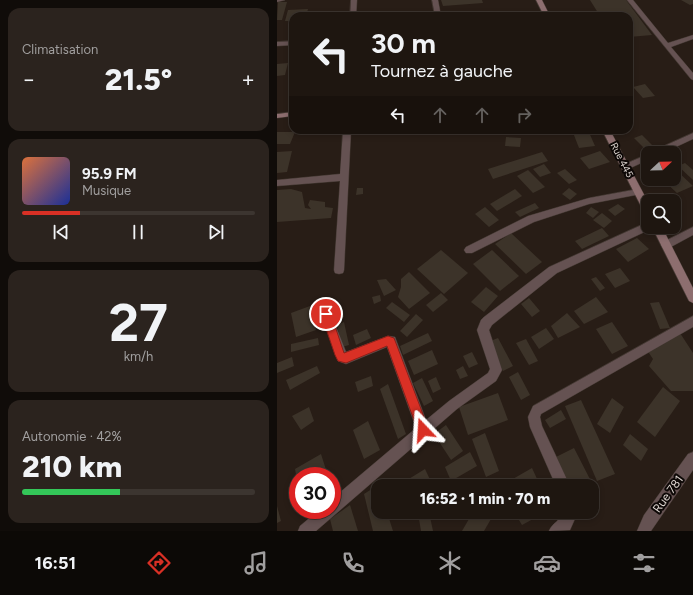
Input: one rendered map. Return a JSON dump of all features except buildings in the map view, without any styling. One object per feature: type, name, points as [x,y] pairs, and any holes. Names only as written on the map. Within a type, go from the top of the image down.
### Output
[{"type":"street","points":[[277,0],[282,0]]},
{"type":"street","points":[[353,12],[354,0]]},
{"type":"street","points":[[435,0],[437,12]]},
{"type":"street","points":[[539,0],[545,12]]},
{"type":"street","points":[[630,0],[693,78]]},
{"type":"street","points":[[667,46],[693,37]]},
{"type":"street","points":[[277,44],[289,43]]},
{"type":"street","points":[[277,116],[289,114]]},
{"type":"street","points":[[339,270],[347,134]]},
{"type":"street","name":"Rue 445","points":[[608,134],[641,198]]},
{"type":"street","points":[[671,146],[693,136]]},
{"type":"street","points":[[626,167],[641,160]]},
{"type":"street","points":[[277,183],[345,177]]},
{"type":"street","points":[[469,250],[531,219],[589,202],[638,192]]},
{"type":"street","points":[[341,500],[453,405],[492,377],[495,370],[483,330],[488,321],[553,270],[641,229]]},
{"type":"street","points":[[666,245],[693,230]]},
{"type":"street","points":[[660,234],[693,298]]},
{"type":"street","points":[[326,314],[342,357],[346,358],[391,341],[423,430]]},
{"type":"street","points":[[560,479],[536,427],[534,417],[537,410],[693,321]]},
{"type":"street","name":"Rue 781","points":[[644,531],[649,520],[693,459]]},
{"type":"street","points":[[305,531],[319,519]]},
{"type":"street","points":[[556,531],[565,525],[568,519]]},
{"type":"route","points":[[326,314],[342,357],[346,358],[391,341],[423,430]]}]
